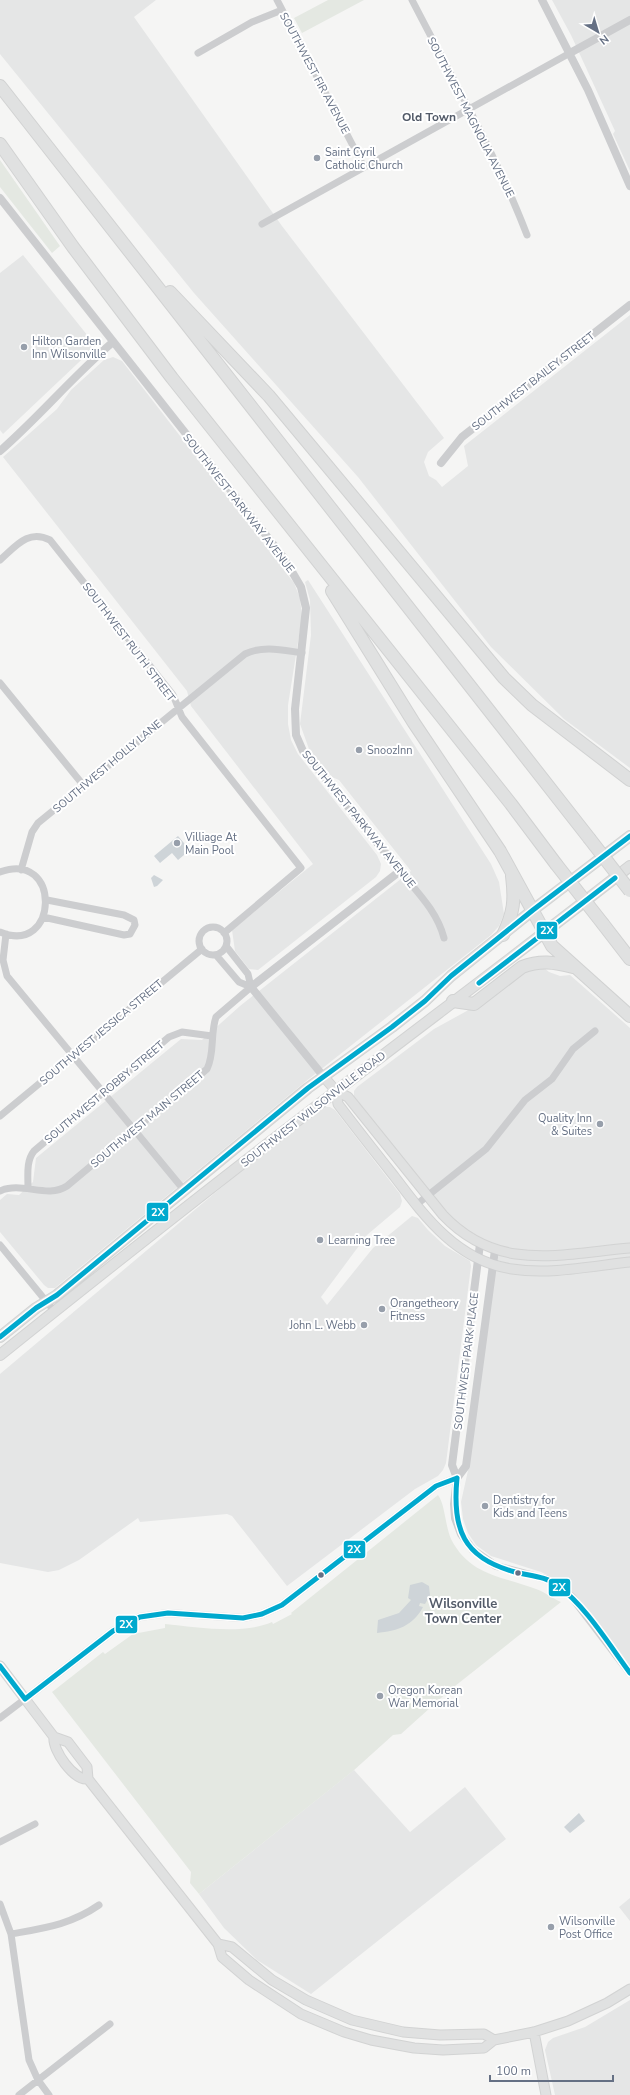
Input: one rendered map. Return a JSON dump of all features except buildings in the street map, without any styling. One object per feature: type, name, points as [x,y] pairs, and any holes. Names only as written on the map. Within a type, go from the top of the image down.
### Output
[{"type":"highway","points":[[0,86],[630,891]]},
{"type":"highway","points":[[0,144],[105,291],[304,545],[511,804],[630,959]]},
{"type":"highway","points":[[129,250],[269,396],[504,678],[532,705],[630,780]]},
{"type":"highway","points":[[304,545],[414,723],[456,783],[512,870],[552,946],[630,1016]]},
{"type":"highway","points":[[503,935],[514,908],[512,870]]},
{"type":"highway","points":[[453,1001],[474,1004],[522,967],[531,964],[552,962],[576,968]]},
{"type":"main road","name":"SOUTHWEST WILSONVILLE ROAD","points":[[0,1337],[57,1295],[308,1088],[392,1027],[533,910],[630,836]]},
{"type":"main road","name":"SOUTHWEST WILSONVILLE ROAD","points":[[0,1355],[196,1199],[453,1001],[545,933],[630,866]]},
{"type":"main road","points":[[324,1077],[336,1091],[348,1098],[449,1222],[480,1244],[514,1255],[538,1256],[630,1248]]},
{"type":"main road","points":[[336,1091],[338,1104],[416,1205],[451,1242],[478,1259],[511,1269],[540,1271],[630,1262]]},
{"type":"main road","points":[[0,1666],[54,1737],[55,1749],[78,1778],[88,1779]]},
{"type":"main road","points":[[54,1737],[68,1742],[87,1767],[88,1779],[218,1944],[222,1956],[260,1988],[301,2014],[344,2032],[384,2043],[436,2050],[484,2048],[494,2040],[534,2032],[568,2021],[593,2010],[630,1988]]},
{"type":"main road","points":[[218,1944],[232,1947],[272,1980],[292,1992],[323,2008],[352,2020],[403,2032],[440,2035],[484,2034],[494,2040]]},
{"type":"main road","points":[[534,2032],[546,2095]]},
{"type":"street","name":"SOUTHWEST FIR AVENUE","points":[[277,0],[364,167]]},
{"type":"street","name":"SOUTHWEST MAGNOLIA AVENUE","points":[[412,0],[469,109],[516,207],[527,236]]},
{"type":"street","points":[[542,0],[570,53],[603,122],[630,186]]},
{"type":"street","points":[[198,53],[252,22],[282,10]]},
{"type":"street","points":[[262,224],[630,20]]},
{"type":"street","name":"SOUTHWEST PARKWAY AVENUE","points":[[0,198],[284,558],[296,576],[303,593],[306,608],[294,717],[295,729],[300,744],[310,761],[432,911],[439,921],[444,938]]},
{"type":"street","name":"SOUTHWEST BAILEY STREET","points":[[441,463],[462,437],[630,305]]},
{"type":"street","points":[[0,451],[30,424],[72,380],[113,342]]},
{"type":"street","name":"SOUTHWEST RUTH STREET","points":[[0,560],[25,539],[32,536],[41,535],[50,540],[173,695],[182,717],[301,868],[224,933]]},
{"type":"street","name":"SOUTHWEST HOLLY LANE","points":[[21,870],[28,841],[35,827],[178,707],[245,654],[256,649],[267,648],[302,653]]},
{"type":"street","points":[[0,683],[84,786]]},
{"type":"street","points":[[0,872],[14,869],[31,873],[38,879],[43,887],[47,900],[43,918],[31,930],[23,934],[3,933],[3,960],[7,976],[184,1190]]},
{"type":"street","name":"SOUTHWEST MAIN STREET","points":[[0,1191],[14,1187],[49,1191],[61,1190],[207,1069],[211,1057],[212,1036],[216,1017],[251,987],[400,870]]},
{"type":"street","points":[[43,918],[124,935],[130,934],[135,925],[134,920],[124,915],[47,900]]},
{"type":"street","points":[[216,927],[224,933],[227,938],[226,946],[221,952],[216,954],[206,953],[202,949],[200,939],[205,930],[216,927]]},
{"type":"street","points":[[226,946],[248,974],[251,987],[324,1077]]},
{"type":"street","name":"SOUTHWEST JESSICA STREET","points":[[0,1116],[202,949]]},
{"type":"street","points":[[216,954],[239,982],[251,987]]},
{"type":"street","points":[[416,1205],[486,1149],[520,1105],[552,1079],[573,1049],[595,1031]]},
{"type":"street","name":"SOUTHWEST ROBBY STREET","points":[[28,1188],[30,1156],[103,1093],[175,1034],[182,1032],[212,1036]]},
{"type":"street","name":"SOUTHWEST PARK PLACE","points":[[480,1244],[452,1465],[457,1478],[454,1504],[455,1518],[461,1534],[473,1550],[496,1566],[546,1579],[559,1586],[572,1597],[630,1673]]},
{"type":"street","points":[[0,1245],[55,1312]]},
{"type":"street","name":"SOUTHWEST PARK PLACE","points":[[457,1478],[466,1466],[495,1250]]},
{"type":"street","points":[[0,1718],[113,1631],[140,1617],[168,1613],[243,1618],[262,1614],[282,1605],[436,1486],[457,1478]]},
{"type":"street","points":[[0,1842],[35,1824]]},
{"type":"street","points":[[0,1904],[11,1934],[28,2060],[38,2080],[50,2095]]},
{"type":"street","points":[[11,1934],[66,1923],[85,1915],[99,1905]]},
{"type":"street","points":[[19,2095],[110,2024]]},
{"type":"shaded area","points":[[0,0],[156,0],[134,17],[282,226],[444,438],[428,452],[424,462],[429,476],[436,480],[442,487],[468,466],[464,446],[630,315],[630,768],[564,719],[491,647],[358,477],[194,293],[0,54]]},
{"type":"shaded area","points":[[328,0],[364,0],[302,33],[294,18]]},
{"type":"shaded area","points":[[552,0],[630,0],[630,171],[613,134],[615,131],[571,35]]},
{"type":"shaded area","points":[[0,160],[60,246],[52,253],[0,187]]},
{"type":"shaded area","points":[[23,255],[96,346],[3,434],[0,430],[0,273]]},
{"type":"shaded area","points":[[113,357],[122,361],[294,583],[300,598],[302,617],[288,705],[288,724],[291,740],[298,754],[377,855],[381,864],[380,871],[376,877],[258,970],[249,969],[235,951],[232,930],[313,864],[191,706],[187,691],[3,457],[57,409],[71,390],[104,360]]},
{"type":"shaded area","points":[[308,580],[491,864],[499,882],[504,914],[499,926],[491,935],[305,1082],[55,1288],[48,1288],[0,1232],[0,1200],[7,1194],[19,1195],[33,1182],[36,1158],[181,1039],[202,1040],[240,1006],[411,871],[339,780],[332,777],[309,749],[300,724],[311,635],[310,600],[305,582]]},
{"type":"shaded area","name":"Villiage At Main Pool","points":[[178,836],[190,850],[178,860],[172,853],[160,863],[154,856]]},
{"type":"shaded area","points":[[154,875],[163,880],[154,887],[151,878]]},
{"type":"shaded area","points":[[542,966],[549,972],[560,976],[570,975],[630,1028],[630,1668],[572,1592],[559,1581],[541,1572],[491,1556],[476,1545],[468,1533],[463,1519],[461,1502],[469,1466],[494,1277],[500,1248],[462,1229],[437,1203],[354,1096],[354,1091],[357,1087],[434,1029],[474,1007],[522,972]]},
{"type":"shaded area","points":[[324,1107],[330,1107],[335,1110],[400,1194],[402,1201],[400,1207],[367,1235],[321,1297],[327,1305],[373,1248],[412,1216],[418,1218],[445,1246],[470,1261],[471,1266],[446,1463],[443,1470],[438,1476],[415,1489],[287,1586],[232,1516],[227,1514],[140,1522],[138,1518],[79,1560],[59,1570],[48,1572],[0,1563],[0,1374],[229,1181]]},
{"type":"shaded area","points":[[438,1495],[442,1504],[451,1539],[468,1561],[477,1568],[488,1573],[539,1590],[561,1602],[450,1690],[401,1734],[393,1735],[353,1771],[199,1894],[190,1883],[191,1872],[52,1692],[103,1652],[105,1654],[133,1634],[165,1628],[165,1624],[234,1629],[260,1626],[272,1622],[273,1624],[292,1614],[291,1613]]},
{"type":"shaded area","points":[[422,1582],[429,1586],[430,1595],[425,1604],[420,1603],[419,1606],[423,1607],[414,1619],[398,1629],[377,1633],[378,1620],[399,1613],[411,1600],[408,1598],[410,1585]]},
{"type":"shaded area","points":[[354,1770],[410,1832],[465,1787],[506,1839],[311,1994],[257,1960],[224,1928],[199,1894]]},
{"type":"shaded area","points":[[579,1813],[585,1821],[570,1833],[564,1827]]},
{"type":"shaded area","points":[[630,1898],[630,1921],[619,1907]]},
{"type":"shaded area","points":[[630,2000],[630,2095],[555,2095],[545,2050],[548,2042],[553,2038],[585,2027]]},
{"type":"transit line","name":"2X","points":[[0,1337],[36,1308],[57,1295],[308,1088],[392,1027],[425,1001],[451,976],[533,910],[630,836]]},
{"type":"transit line","name":"2X","points":[[479,983],[615,878]]},
{"type":"transit line","name":"2X","points":[[457,1478],[456,1496],[459,1526],[472,1550],[483,1559],[497,1566],[515,1572],[543,1578],[558,1586],[578,1604],[606,1639],[630,1673]]},
{"type":"transit line","name":"2X","points":[[25,1699],[113,1631],[140,1617],[168,1613],[243,1618],[262,1614],[282,1605],[436,1486],[457,1478]]},
{"type":"transit line","name":"2X","points":[[0,1666],[25,1699]]},
{"type":"place","name":"Saint Cyril Catholic Church","points":[[317,158]]},
{"type":"place","name":"Hilton Garden Inn Wilsonville","points":[[24,347]]},
{"type":"place","name":"SnoozInn","points":[[359,750]]},
{"type":"place","name":"Villiage At Main Pool","points":[[177,843]]},
{"type":"place","name":"Quality Inn & Suites","points":[[600,1124]]},
{"type":"place","name":"Learning Tree","points":[[320,1240]]},
{"type":"place","name":"Orangetheory Fitness","points":[[382,1309]]},
{"type":"place","name":"John L. Webb","points":[[364,1325]]},
{"type":"place","name":"Dentistry for Kids and Teens","points":[[485,1506]]},
{"type":"place","name":"Oregon Korean War Memorial","points":[[380,1696]]},
{"type":"place","name":"Wilsonville Post Office","points":[[551,1927]]},
{"type":"district","name":"Old Town","points":[[429,117]]},
{"type":"district","name":"Wilsonville Town Center","points":[[463,1610]]}]
